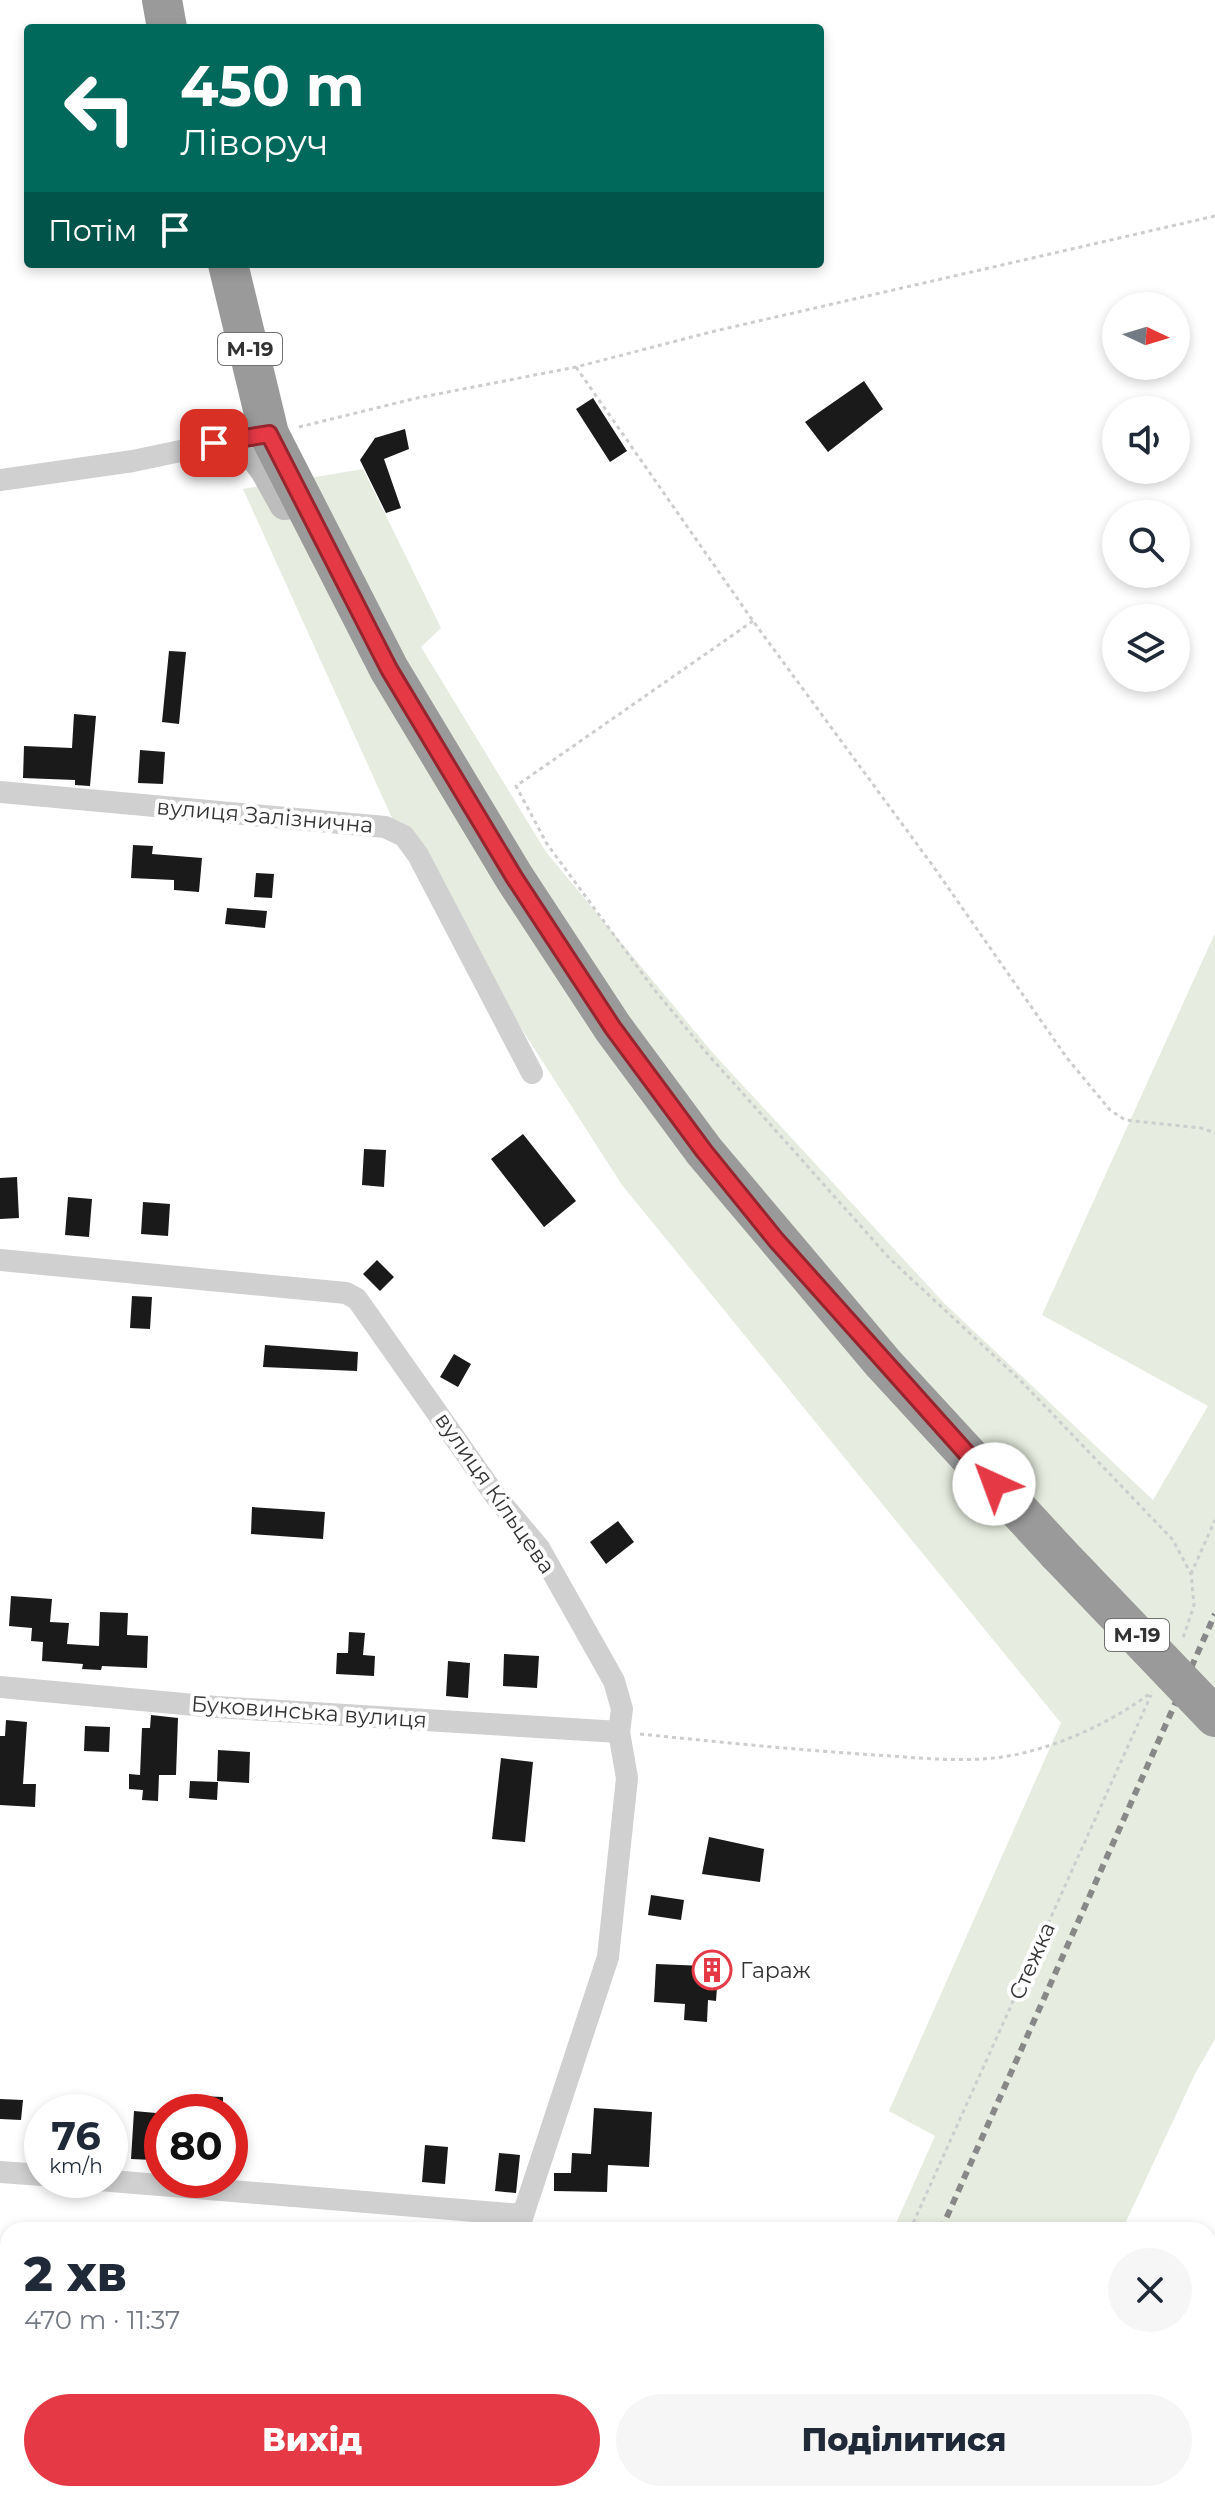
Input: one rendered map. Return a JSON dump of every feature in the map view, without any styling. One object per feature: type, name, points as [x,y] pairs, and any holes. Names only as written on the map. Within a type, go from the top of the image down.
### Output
[{"type":"highway","points":[[162,0],[166,24]]},
{"type":"highway","name":"М-19","points":[[229,268],[255,435],[389,669],[539,915],[613,1028],[704,1151],[883,1363],[1215,1717]]},
{"type":"street","points":[[0,480],[133,461],[255,435]]},
{"type":"street","name":"вулиця Залізнична","points":[[0,792],[385,827],[404,836],[418,855],[532,1073]]},
{"type":"street","name":"вулиця Кільцева","points":[[0,1260],[152,1271],[248,1286],[346,1293],[357,1299],[497,1498],[539,1548],[614,1681],[622,1709],[619,1732],[627,1778],[608,1957],[521,2222]]},
{"type":"street","name":"Буковинська вулиця","points":[[0,1687],[216,1707],[619,1732]]},
{"type":"street","points":[[0,2172],[24,2174]]},
{"type":"street","points":[[128,2183],[511,2222]]},
{"type":"path","points":[[255,435],[417,398],[576,367],[715,331],[1215,216]]},
{"type":"path","points":[[576,367],[753,621],[933,866],[1067,1058],[1110,1110],[1125,1120],[1201,1128],[1215,1133]]},
{"type":"path","points":[[1191,1574],[1215,1520]]},
{"type":"path","name":"Стежка","points":[[914,2222],[1152,1692]]},
{"type":"shaded area","points":[[363,469],[441,628],[421,647],[546,852],[712,1052],[944,1303],[1153,1500],[1208,1406],[1042,1315],[1215,933],[1215,2039],[1195,2074],[1126,2222],[897,2222],[935,2136],[889,2111],[1061,1723],[622,1185],[406,849],[243,489]]},
{"type":"building","points":[[864,381],[883,409],[828,452],[805,422]]},
{"type":"building","points":[[593,398],[627,451],[610,462],[576,409]]},
{"type":"building","points":[[405,429],[409,449],[384,459],[401,508],[386,513],[360,460],[375,438]]},
{"type":"building","points":[[169,651],[186,652],[179,724],[162,722]]},
{"type":"building","points":[[74,714],[96,716],[90,786],[75,785],[75,780],[23,778],[24,746],[72,748]]},
{"type":"building","points":[[140,750],[165,752],[163,784],[138,783]]},
{"type":"building","points":[[133,845],[153,846],[152,854],[202,858],[199,892],[174,890],[174,880],[131,878]]},
{"type":"building","points":[[256,873],[274,874],[272,898],[254,897]]},
{"type":"building","points":[[227,908],[267,911],[265,928],[225,924]]},
{"type":"building","points":[[523,1134],[576,1201],[544,1227],[491,1159]]},
{"type":"building","points":[[364,1149],[386,1150],[384,1187],[362,1185]]},
{"type":"building","points":[[17,1177],[19,1218],[0,1219],[0,1178]]},
{"type":"building","points":[[68,1197],[92,1199],[89,1237],[65,1235]]},
{"type":"building","points":[[143,1202],[170,1204],[168,1236],[141,1234]]},
{"type":"building","points":[[377,1260],[394,1277],[380,1291],[363,1274]]},
{"type":"building","points":[[132,1296],[152,1297],[150,1329],[130,1328]]},
{"type":"building","points":[[265,1345],[358,1352],[357,1371],[263,1367]]},
{"type":"building","points":[[454,1354],[471,1364],[458,1387],[440,1377]]},
{"type":"building","points":[[252,1507],[325,1512],[323,1539],[251,1534]]},
{"type":"building","points":[[618,1521],[634,1542],[606,1564],[590,1542]]},
{"type":"building","points":[[11,1596],[52,1599],[50,1622],[69,1623],[67,1644],[99,1646],[100,1612],[128,1613],[127,1635],[148,1636],[147,1668],[102,1666],[101,1670],[82,1669],[83,1664],[42,1661],[43,1642],[31,1641],[32,1628],[9,1626]]},
{"type":"building","points":[[349,1632],[365,1633],[363,1655],[375,1656],[374,1676],[336,1674],[337,1653],[348,1653]]},
{"type":"building","points":[[504,1654],[539,1656],[537,1688],[503,1686]]},
{"type":"building","points":[[448,1661],[470,1663],[468,1698],[446,1696]]},
{"type":"building","points":[[151,1715],[178,1718],[176,1775],[159,1775],[158,1801],[142,1800],[143,1790],[129,1789],[129,1774],[140,1775],[142,1728],[150,1728]]},
{"type":"building","points":[[6,1720],[27,1722],[23,1784],[36,1784],[35,1807],[0,1805],[0,1736],[5,1736]]},
{"type":"building","points":[[85,1726],[110,1727],[109,1752],[84,1751]]},
{"type":"building","points":[[218,1750],[250,1752],[249,1783],[217,1781]]},
{"type":"building","points":[[501,1758],[533,1762],[525,1842],[492,1839]]},
{"type":"building","points":[[190,1781],[218,1782],[217,1800],[189,1798]]},
{"type":"building","points":[[709,1837],[764,1849],[760,1882],[702,1874]]},
{"type":"building","points":[[651,1895],[684,1900],[681,1920],[648,1915]]},
{"type":"building","points":[[705,1959],[719,1960],[716,2001],[708,2000],[707,2022],[684,2020],[685,2004],[654,2002],[656,1964],[705,1966]]},
{"type":"building","points":[[0,2099],[23,2100],[21,2120],[0,2119]]},
{"type":"building","points":[[594,2108],[652,2112],[649,2167],[608,2165],[607,2192],[554,2191],[554,2173],[571,2173],[572,2153],[591,2154]]},
{"type":"building","points":[[134,2111],[144,2112],[144,2160],[131,2159]]},
{"type":"building","points":[[425,2145],[448,2147],[445,2184],[422,2182]]},
{"type":"building","points":[[499,2153],[520,2155],[516,2193],[495,2191]]},
{"type":"railway","points":[[945,2222],[1215,1614]]},
{"type":"place","name":"Гараж","points":[[712,1970]]},
{"type":"route","points":[[214,443],[241,436],[269,434],[325,538],[389,669],[514,877],[613,1028],[704,1151],[776,1240],[994,1484]]}]
